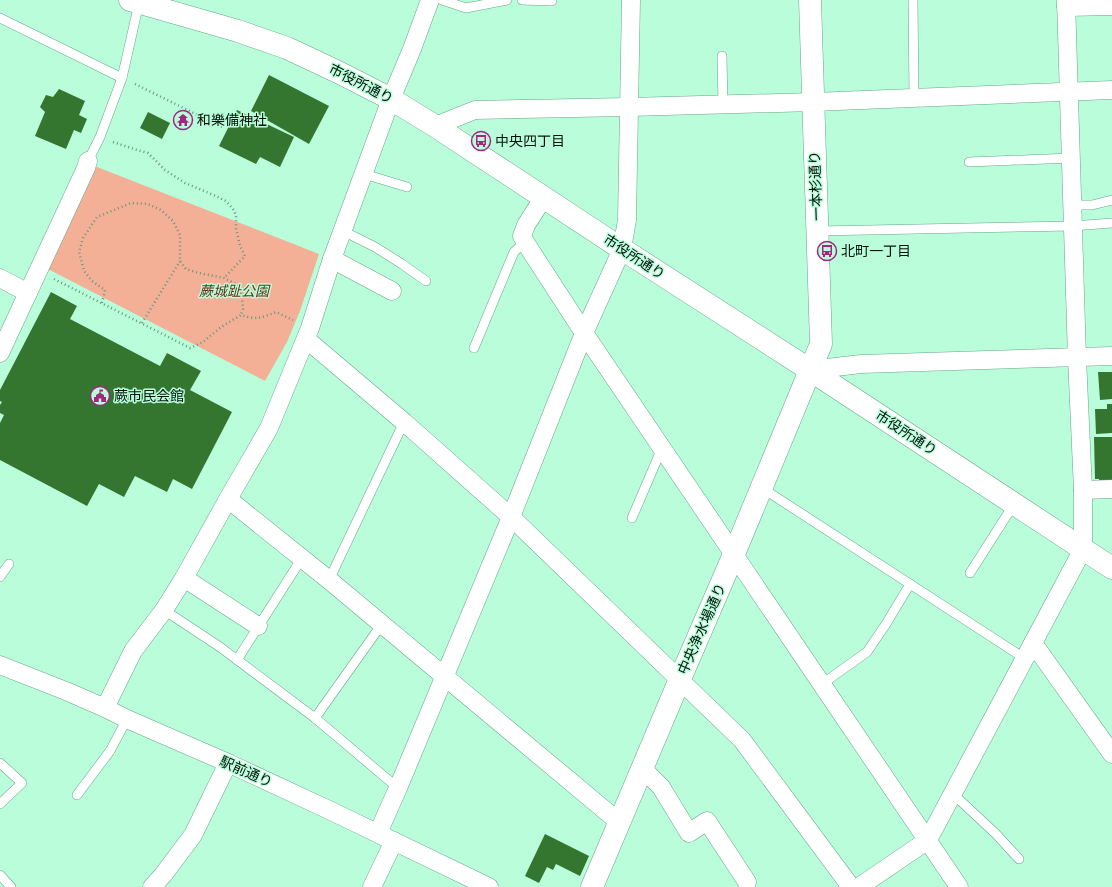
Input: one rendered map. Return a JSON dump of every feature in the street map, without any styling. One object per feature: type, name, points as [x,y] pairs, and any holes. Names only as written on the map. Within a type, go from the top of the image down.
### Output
[{"type":"main road","name":"一本杉通り","points":[[810,0],[821,344],[810,370]]},
{"type":"main road","name":"市役所通り","points":[[136,1],[238,31],[287,48],[391,98],[1112,568]]},
{"type":"main road","name":"中央浄水場通り","points":[[592,887],[762,488],[810,370]]},
{"type":"street","points":[[105,708],[134,651],[164,610],[187,573],[269,428],[308,333],[332,259],[391,98],[412,49],[430,0]]},
{"type":"street","points":[[378,833],[511,517],[584,333],[622,249],[627,220],[631,0]]},
{"type":"street","points":[[859,887],[928,840],[1082,549],[1083,490],[1077,358],[1070,91],[1066,3],[1112,6]]},
{"type":"street","points":[[435,126],[475,110],[813,102],[1112,90]]},
{"type":"street","points":[[0,353],[39,271],[88,161]]},
{"type":"street","points":[[544,197],[526,225],[522,236],[525,242],[584,333],[959,887]]},
{"type":"street","points":[[332,259],[392,291]]},
{"type":"street","points":[[0,278],[28,293]]},
{"type":"street","points":[[308,333],[404,422],[511,517],[742,740],[851,887]]},
{"type":"street","points":[[810,370],[861,364],[1112,356]]},
{"type":"street","points":[[1083,490],[1112,489]]},
{"type":"street","points":[[228,500],[329,580],[619,822]]},
{"type":"street","points":[[187,573],[258,626]]},
{"type":"street","points":[[1029,650],[1112,754]]},
{"type":"street","name":"駅前通り","points":[[0,665],[66,691],[126,719],[228,763],[489,887]]},
{"type":"street","points":[[152,887],[193,835],[228,763]]},
{"type":"street","points":[[642,768],[661,787],[689,833],[707,821],[746,882]]},
{"type":"street","points":[[372,887],[394,841]]},
{"type":"lane","points":[[442,0],[466,8],[507,0]]},
{"type":"lane","points":[[522,0],[552,2]]},
{"type":"lane","points":[[88,161],[100,137],[122,78],[136,1]]},
{"type":"lane","points":[[912,1],[914,97]]},
{"type":"lane","points":[[0,18],[122,78]]},
{"type":"lane","points":[[722,56],[723,104]]},
{"type":"lane","points":[[969,162],[1072,158]]},
{"type":"lane","points":[[364,174],[407,187]]},
{"type":"lane","points":[[1073,205],[1092,205],[1112,200]]},
{"type":"lane","points":[[817,231],[1074,226],[1112,223]]},
{"type":"lane","points":[[343,231],[375,247],[426,281]]},
{"type":"lane","points":[[474,348],[514,252],[525,242]]},
{"type":"lane","points":[[329,580],[404,422]]},
{"type":"lane","points":[[632,518],[662,448]]},
{"type":"lane","points":[[762,488],[910,584],[1029,650]]},
{"type":"lane","points":[[970,572],[1014,504]]},
{"type":"lane","points":[[237,660],[302,558]]},
{"type":"lane","points":[[0,576],[9,564]]},
{"type":"lane","points":[[822,684],[866,652],[886,624],[910,584]]},
{"type":"lane","points":[[164,610],[237,660],[315,718],[398,788]]},
{"type":"lane","points":[[315,718],[382,624]]},
{"type":"lane","points":[[77,795],[110,751],[126,719]]},
{"type":"lane","points":[[0,763],[22,783],[0,804]]},
{"type":"lane","points":[[952,793],[995,833],[1020,859]]},
{"type":"lane","points":[[0,875],[11,887]]},
{"type":"path","points":[[122,78],[224,128]]},
{"type":"path","points":[[100,137],[148,153],[165,170],[185,182],[226,201],[236,215],[236,228],[240,246],[245,256],[224,278]]},
{"type":"path","points":[[102,303],[106,290],[92,281],[84,270],[79,252],[83,238],[97,217],[130,203],[148,204],[161,210],[173,222],[180,234],[180,261],[142,323]]},
{"type":"path","points":[[39,271],[190,348],[203,342],[241,315],[243,309],[242,296],[236,284],[224,278],[199,274],[186,269],[180,261]]},
{"type":"path","points":[[241,315],[253,319],[276,312],[308,333]]},
{"type":"green space","name":"蕨城趾公園","points":[[92,165],[319,254],[300,311],[287,342],[265,381],[44,267]]},
{"type":"building","points":[[269,75],[329,106],[309,144],[251,111]]},
{"type":"building","points":[[59,89],[85,101],[79,115],[87,119],[81,133],[74,130],[66,149],[35,136],[45,112],[40,107],[46,95],[53,97]]},
{"type":"building","points":[[237,110],[294,137],[280,167],[260,157],[256,164],[219,146]]},
{"type":"building","points":[[148,112],[170,123],[162,139],[140,128]]},
{"type":"building","name":"蕨市民会館","points":[[51,292],[77,306],[70,319],[160,366],[167,353],[201,371],[190,390],[232,412],[192,489],[173,479],[167,492],[135,476],[124,497],[99,484],[87,506],[0,460],[0,423],[4,415],[0,413],[0,405],[2,402],[0,401],[0,390]]},
{"type":"building","points":[[1098,372],[1112,372],[1112,399],[1100,400]]},
{"type":"building","points":[[1107,404],[1112,404],[1112,433],[1096,434],[1095,409],[1107,409]]},
{"type":"building","points":[[1094,437],[1112,437],[1112,481],[1099,481],[1099,479],[1095,479]]},
{"type":"building","points":[[545,834],[589,856],[580,876],[556,864],[553,870],[547,867],[539,883],[525,876]]},
{"type":"place","name":"和樂備神社","points":[[183,120]]},
{"type":"place","name":"中央四丁目","points":[[481,141]]},
{"type":"place","name":"北町一丁目","points":[[827,251]]},
{"type":"place","name":"蕨市民会館","points":[[100,396]]}]
